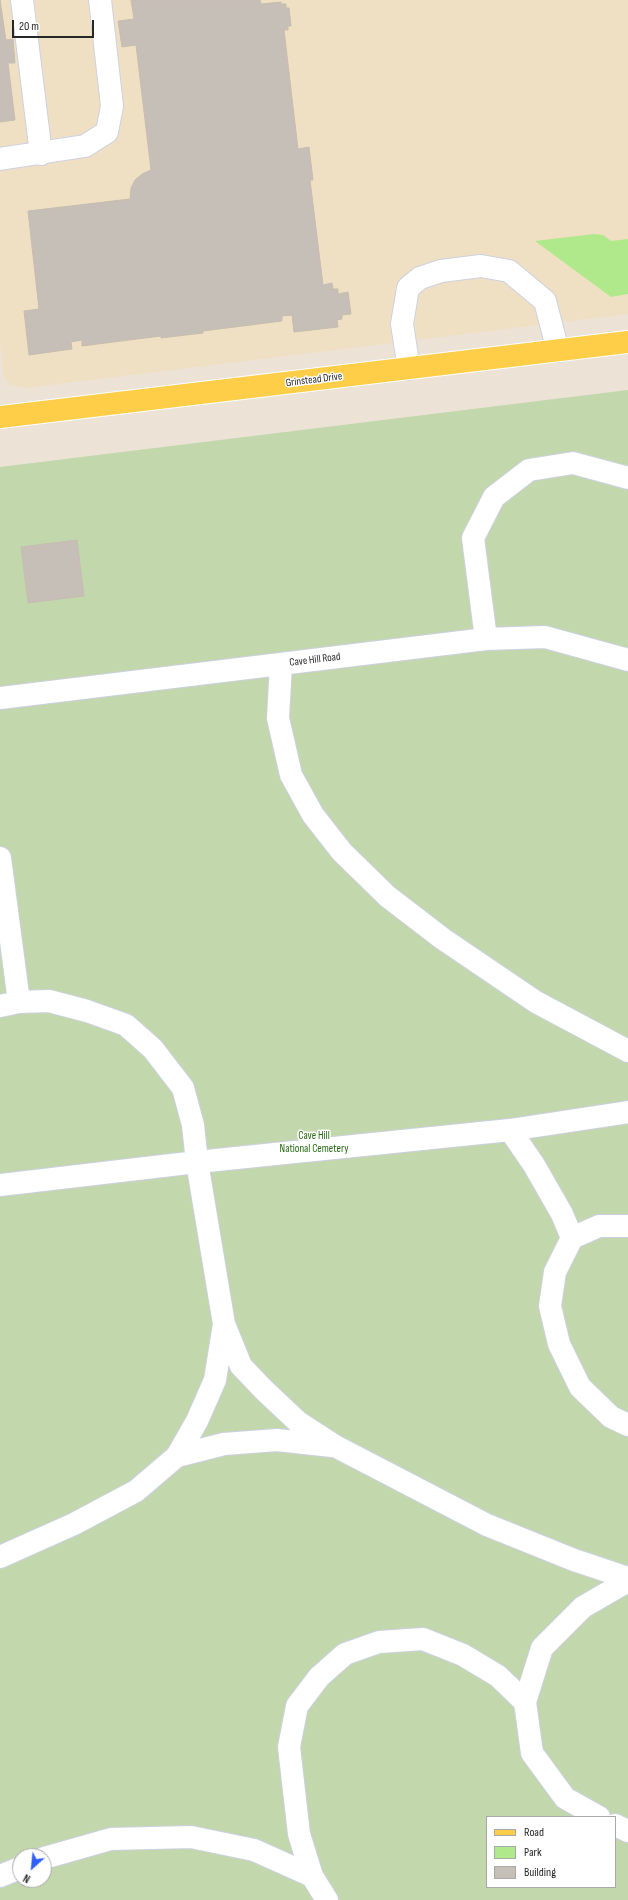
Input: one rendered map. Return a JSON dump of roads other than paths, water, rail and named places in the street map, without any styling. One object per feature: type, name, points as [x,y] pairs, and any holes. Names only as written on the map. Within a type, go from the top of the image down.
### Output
[{"type":"main road","name":"Grinstead Drive","points":[[0,417],[628,342]]},
{"type":"street","points":[[22,0],[41,154]]},
{"type":"street","points":[[0,159],[86,146],[107,132],[112,106],[100,0]]},
{"type":"street","points":[[409,369],[402,324],[408,288],[420,278],[440,271],[482,266],[508,271],[545,301],[558,351]]},
{"type":"street","points":[[486,639],[473,538],[494,497],[529,470],[573,463],[628,478]]},
{"type":"street","name":"Cave Hill Road","points":[[0,698],[486,639],[545,637],[628,660]]},
{"type":"street","points":[[281,664],[278,718],[291,775],[313,815],[342,852],[387,896],[444,939],[536,1002],[628,1051]]},
{"type":"street","points":[[0,858],[9,1004],[49,1001],[87,1011],[126,1025],[153,1049],[183,1088],[193,1125],[197,1162],[224,1324],[241,1366],[298,1422],[335,1446],[487,1525],[574,1560],[628,1578]]},
{"type":"street","points":[[0,1185],[197,1162],[510,1130],[628,1112]]},
{"type":"street","points":[[510,1130],[534,1164],[562,1214],[572,1238]]},
{"type":"street","points":[[628,1226],[599,1226],[572,1238],[555,1272],[550,1306],[559,1344],[580,1387],[611,1417],[628,1426]]},
{"type":"street","points":[[0,1557],[74,1524],[136,1491],[177,1456],[197,1421],[215,1380],[224,1324]]},
{"type":"street","points":[[177,1456],[224,1444],[278,1440],[335,1446]]},
{"type":"street","points":[[597,1816],[565,1798],[532,1753],[525,1702],[542,1648],[583,1607],[628,1581]]},
{"type":"street","points":[[327,1900],[312,1876],[299,1834],[289,1747],[297,1706],[319,1677],[345,1654],[379,1642],[423,1639],[463,1656],[498,1676],[525,1702]]},
{"type":"street","points":[[616,1825],[628,1831]]},
{"type":"street","points":[[52,1856],[111,1839],[191,1837],[254,1850],[312,1876]]},
{"type":"street","points":[[0,1876],[12,1871]]},
{"type":"park label","name":"Cave Hill National Cemetery","points":[[314,1142]]}]
